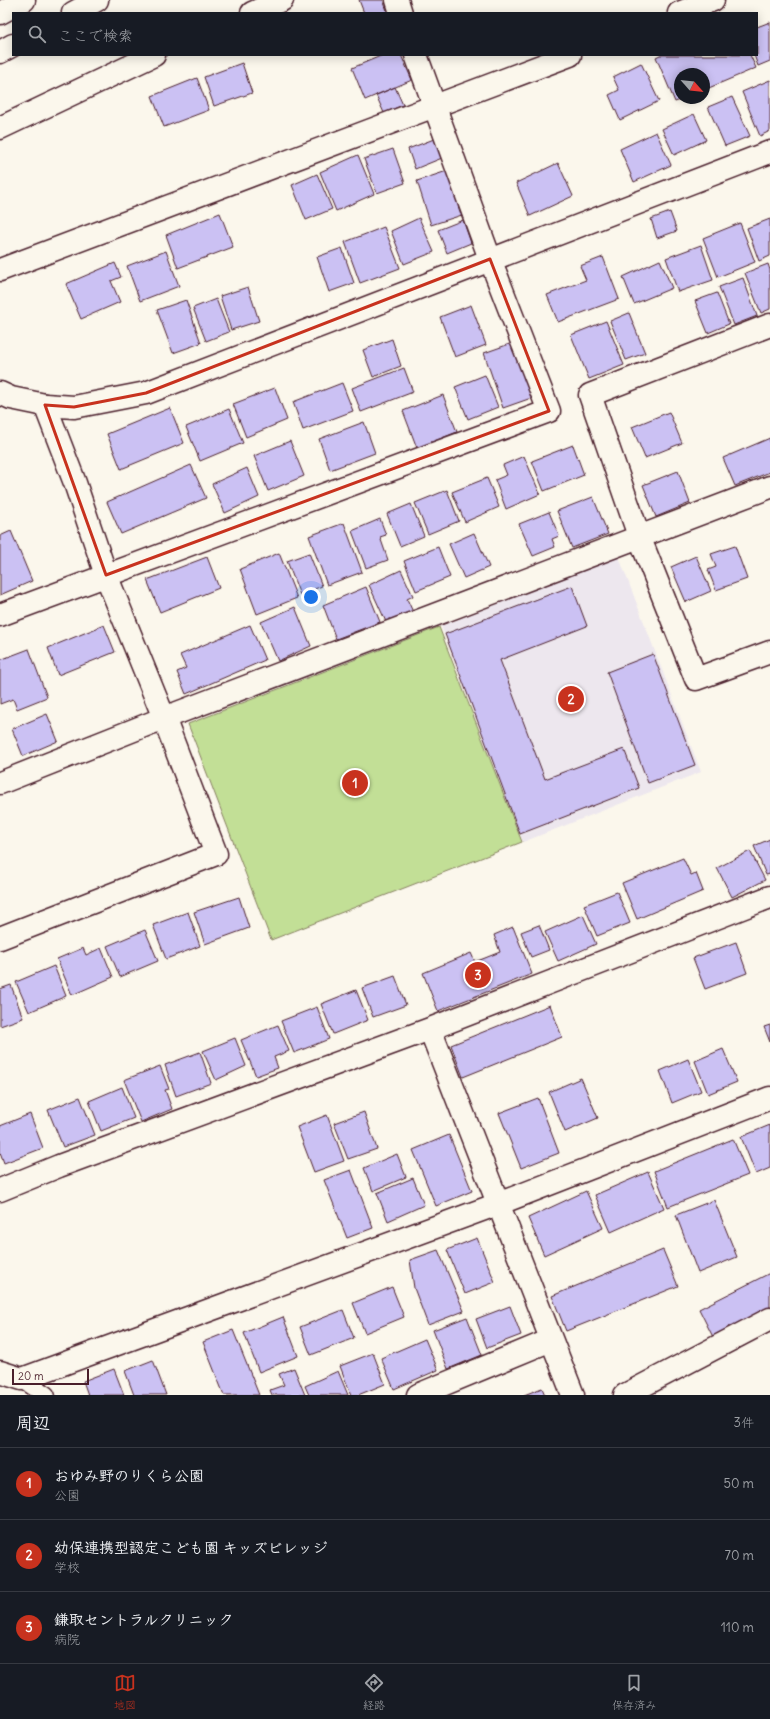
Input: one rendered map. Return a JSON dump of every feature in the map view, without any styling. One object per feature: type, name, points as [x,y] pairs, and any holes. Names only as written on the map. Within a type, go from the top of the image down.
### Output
[{"type":"street","points":[[0,13],[24,0]]},
{"type":"street","points":[[75,12],[97,0]]},
{"type":"street","points":[[254,12],[282,0]]},
{"type":"street","points":[[397,0],[401,12]]},
{"type":"street","points":[[682,12],[713,0]]},
{"type":"street","points":[[0,52],[12,46]]},
{"type":"street","points":[[0,128],[152,56]]},
{"type":"street","points":[[0,615],[549,411],[490,259],[416,56]]},
{"type":"street","points":[[0,270],[567,56]]},
{"type":"street","points":[[0,392],[11,398],[45,405],[74,407],[146,393],[770,152]]},
{"type":"street","points":[[770,326],[590,395],[639,536],[696,679],[770,652]]},
{"type":"street","points":[[0,938],[216,854],[164,718],[106,575],[75,483],[45,405]]},
{"type":"street","points":[[0,783],[164,718],[770,487]]},
{"type":"street","points":[[0,1190],[66,1163],[430,1029],[770,897]]},
{"type":"street","points":[[430,1029],[573,1395]]},
{"type":"street","points":[[22,1379],[498,1204],[770,1098]]},
{"type":"street","points":[[625,1395],[770,1319]]},
{"type":"street","points":[[418,1395],[551,1340]]},
{"type":"street","points":[[0,1372],[22,1379],[46,1395]]},
{"type":"highlighted area","points":[[490,259],[549,411],[106,575],[45,405],[74,407],[146,393]]},
{"type":"shaded area","points":[[619,557],[701,772],[523,842],[441,626]]},
{"type":"green space","points":[[439,627],[522,842],[271,940],[188,724]]},
{"type":"building","points":[[359,0],[383,0],[388,12],[364,12]]},
{"type":"building","points":[[770,22],[770,61],[758,66],[754,56],[758,56],[758,27]]},
{"type":"building","points":[[381,56],[401,56],[412,80],[365,100],[352,68]]},
{"type":"building","points":[[750,56],[756,68],[710,87],[710,68],[674,68],[674,100],[656,57]]},
{"type":"building","points":[[242,63],[252,93],[214,106],[204,77]]},
{"type":"building","points":[[641,63],[659,101],[620,120],[609,95],[619,90],[613,77]]},
{"type":"building","points":[[197,78],[209,110],[164,127],[152,96]]},
{"type":"building","points":[[770,80],[770,131],[760,136],[742,92]]},
{"type":"building","points":[[395,87],[403,105],[384,113],[376,95]]},
{"type":"building","points":[[732,97],[750,136],[725,146],[708,107]]},
{"type":"building","points":[[694,114],[706,140],[674,155],[662,129]]},
{"type":"building","points":[[656,132],[671,165],[634,182],[620,149]]},
{"type":"building","points":[[434,139],[442,158],[415,169],[408,149]]},
{"type":"building","points":[[393,149],[405,183],[377,193],[364,159]]},
{"type":"building","points":[[358,155],[374,194],[336,211],[320,172]]},
{"type":"building","points":[[558,163],[573,196],[530,216],[516,183]]},
{"type":"building","points":[[450,170],[465,214],[431,225],[417,181]]},
{"type":"building","points":[[317,174],[332,209],[306,220],[292,185]]},
{"type":"building","points":[[670,212],[677,231],[657,238],[651,219]]},
{"type":"building","points":[[220,213],[233,247],[178,268],[166,235]]},
{"type":"building","points":[[419,218],[434,252],[404,264],[391,231]]},
{"type":"building","points":[[770,219],[770,256],[759,261],[747,228]]},
{"type":"building","points":[[463,220],[471,243],[447,253],[438,230]]},
{"type":"building","points":[[740,223],[755,262],[718,277],[703,238]]},
{"type":"building","points":[[384,227],[400,268],[360,283],[345,242]]},
{"type":"building","points":[[701,245],[713,280],[678,292],[666,258]]},
{"type":"building","points":[[342,248],[354,283],[329,292],[317,257]]},
{"type":"building","points":[[166,251],[179,286],[140,301],[127,266]]},
{"type":"building","points":[[603,257],[619,299],[558,322],[547,295],[586,280],[580,266]]},
{"type":"building","points":[[660,260],[672,288],[634,304],[623,277]]},
{"type":"building","points":[[115,263],[121,277],[111,281],[120,302],[81,319],[66,284]]},
{"type":"building","points":[[768,264],[770,270],[770,309],[761,313],[745,273]]},
{"type":"building","points":[[743,278],[757,316],[734,325],[719,287]]},
{"type":"building","points":[[248,287],[259,321],[231,330],[220,296]]},
{"type":"building","points":[[717,293],[729,324],[708,333],[695,301]]},
{"type":"building","points":[[216,299],[229,332],[206,341],[193,308]]},
{"type":"building","points":[[186,300],[201,343],[173,353],[157,310]]},
{"type":"building","points":[[471,305],[486,345],[455,357],[440,317]]},
{"type":"building","points":[[629,313],[645,353],[626,360],[610,321]]},
{"type":"building","points":[[606,321],[624,365],[589,379],[571,335]]},
{"type":"building","points":[[392,339],[401,366],[373,377],[363,350]]},
{"type":"building","points":[[518,341],[537,396],[503,408],[484,353]]},
{"type":"building","points":[[404,368],[413,392],[361,412],[352,388]]},
{"type":"building","points":[[485,375],[498,407],[468,419],[455,387]]},
{"type":"building","points":[[342,383],[353,411],[303,430],[293,402]]},
{"type":"building","points":[[275,388],[287,420],[246,437],[233,404]]},
{"type":"building","points":[[443,395],[457,432],[417,448],[403,411]]},
{"type":"building","points":[[170,408],[184,443],[121,469],[107,434]]},
{"type":"building","points":[[229,409],[243,443],[200,461],[186,427]]},
{"type":"building","points":[[669,412],[682,443],[645,458],[632,427]]},
{"type":"building","points":[[364,422],[375,453],[330,470],[319,439]]},
{"type":"building","points":[[770,438],[770,472],[735,486],[723,458]]},
{"type":"building","points":[[290,441],[304,476],[268,491],[254,456]]},
{"type":"building","points":[[573,445],[584,475],[544,491],[532,461]]},
{"type":"building","points":[[524,456],[540,494],[506,509],[495,480],[507,475],[503,465]]},
{"type":"building","points":[[191,465],[206,498],[121,534],[107,502]]},
{"type":"building","points":[[247,468],[259,497],[225,513],[212,484]]},
{"type":"building","points":[[678,471],[690,503],[656,517],[643,485]]},
{"type":"building","points":[[487,478],[499,507],[465,522],[452,492]]},
{"type":"building","points":[[447,490],[459,521],[428,534],[415,503]]},
{"type":"building","points":[[593,497],[608,534],[572,548],[557,511]]},
{"type":"building","points":[[411,504],[424,536],[400,546],[387,514]]},
{"type":"building","points":[[549,512],[559,536],[552,539],[555,547],[533,556],[519,524]]},
{"type":"building","points":[[380,519],[386,535],[380,537],[388,560],[366,568],[352,531]]},
{"type":"building","points":[[344,523],[362,572],[327,585],[309,536]]},
{"type":"building","points":[[11,531],[32,581],[0,595],[0,536]]},
{"type":"building","points":[[474,533],[489,567],[464,578],[449,544]]},
{"type":"building","points":[[735,546],[747,579],[716,590],[708,570],[716,567],[711,554]]},
{"type":"building","points":[[438,547],[450,577],[416,591],[404,561]]},
{"type":"building","points":[[279,553],[297,598],[257,614],[240,569]]},
{"type":"building","points":[[309,553],[322,586],[300,595],[287,561]]},
{"type":"building","points":[[696,556],[711,591],[686,602],[671,567]]},
{"type":"building","points":[[207,557],[219,588],[160,612],[147,580]]},
{"type":"building","points":[[401,570],[413,596],[407,599],[413,612],[387,624],[369,585]]},
{"type":"building","points":[[572,586],[587,626],[500,660],[545,779],[624,749],[639,788],[520,834],[445,634]]},
{"type":"building","points":[[366,587],[380,622],[336,639],[323,605]]},
{"type":"building","points":[[295,607],[311,646],[278,661],[261,622]]},
{"type":"building","points":[[104,625],[115,652],[58,675],[48,648]]},
{"type":"building","points":[[250,625],[265,660],[186,694],[177,672],[186,668],[180,655]]},
{"type":"building","points":[[29,649],[47,697],[17,709],[13,699],[0,704],[0,660]]},
{"type":"building","points":[[653,654],[695,765],[648,783],[607,672]]},
{"type":"building","points":[[47,714],[58,741],[23,756],[12,729]]},
{"type":"building","points":[[770,839],[770,874],[766,875],[754,846]]},
{"type":"building","points":[[750,851],[765,880],[732,897],[717,868]]},
{"type":"building","points":[[683,858],[691,875],[696,873],[703,891],[637,919],[622,883]]},
{"type":"building","points":[[617,892],[630,923],[597,936],[584,905]]},
{"type":"building","points":[[239,897],[249,928],[205,944],[194,912]]},
{"type":"building","points":[[188,912],[200,946],[166,959],[153,925]]},
{"type":"building","points":[[583,915],[596,944],[558,961],[545,932]]},
{"type":"building","points":[[539,925],[549,950],[531,957],[521,932]]},
{"type":"building","points":[[513,927],[532,974],[438,1011],[423,973],[471,953],[475,962],[500,952],[494,935]]},
{"type":"building","points":[[145,930],[158,961],[120,977],[107,946]]},
{"type":"building","points":[[736,942],[747,973],[705,989],[693,958]]},
{"type":"building","points":[[83,948],[86,955],[101,948],[113,977],[72,995],[57,959]]},
{"type":"building","points":[[54,966],[66,996],[29,1012],[16,982]]},
{"type":"building","points":[[395,976],[406,1005],[373,1017],[362,988]]},
{"type":"building","points":[[11,985],[23,1018],[0,1026],[0,989]]},
{"type":"building","points":[[356,990],[368,1020],[333,1034],[321,1004]]},
{"type":"building","points":[[550,1005],[562,1037],[463,1077],[451,1045]]},
{"type":"building","points":[[317,1007],[329,1039],[294,1053],[281,1021]]},
{"type":"building","points":[[278,1025],[289,1051],[274,1057],[278,1068],[256,1076],[241,1040]]},
{"type":"building","points":[[770,1025],[770,1042],[764,1027]]},
{"type":"building","points":[[235,1038],[246,1066],[216,1080],[203,1051]]},
{"type":"building","points":[[723,1049],[737,1082],[708,1094],[695,1061]]},
{"type":"building","points":[[200,1052],[211,1083],[176,1096],[165,1065]]},
{"type":"building","points":[[688,1059],[701,1091],[672,1103],[660,1071]]},
{"type":"building","points":[[160,1066],[169,1089],[165,1090],[172,1109],[141,1122],[124,1080]]},
{"type":"building","points":[[581,1078],[598,1118],[565,1132],[549,1092]]},
{"type":"building","points":[[122,1087],[134,1118],[101,1131],[89,1101]]},
{"type":"building","points":[[80,1097],[95,1135],[63,1147],[48,1110]]},
{"type":"building","points":[[538,1098],[559,1153],[521,1168],[499,1113]]},
{"type":"building","points":[[364,1112],[377,1149],[348,1159],[334,1123]]},
{"type":"building","points":[[30,1114],[43,1148],[4,1163],[0,1152],[0,1126]]},
{"type":"building","points":[[327,1115],[344,1161],[314,1172],[297,1127]]},
{"type":"building","points":[[770,1125],[770,1168],[756,1174],[741,1137]]},
{"type":"building","points":[[449,1135],[472,1191],[436,1206],[413,1150]]},
{"type":"building","points":[[733,1139],[748,1175],[668,1207],[654,1171]]},
{"type":"building","points":[[397,1154],[406,1177],[373,1191],[364,1168]]},
{"type":"building","points":[[351,1170],[373,1228],[347,1238],[324,1180]]},
{"type":"building","points":[[648,1172],[664,1208],[611,1232],[595,1195]]},
{"type":"building","points":[[413,1178],[424,1205],[388,1221],[377,1193]]},
{"type":"building","points":[[586,1191],[603,1228],[544,1255],[528,1218]]},
{"type":"building","points":[[714,1200],[737,1257],[698,1273],[676,1215]]},
{"type":"building","points":[[477,1238],[495,1282],[465,1294],[447,1250]]},
{"type":"building","points":[[438,1250],[464,1311],[428,1325],[414,1288],[410,1260]]},
{"type":"building","points":[[663,1250],[678,1286],[566,1331],[552,1296]]},
{"type":"building","points":[[770,1273],[770,1312],[715,1341],[699,1309]]},
{"type":"building","points":[[392,1287],[404,1317],[365,1333],[353,1303]]},
{"type":"building","points":[[510,1306],[521,1335],[487,1348],[476,1319]]},
{"type":"building","points":[[343,1310],[354,1338],[311,1355],[300,1327]]},
{"type":"building","points":[[283,1317],[298,1356],[259,1372],[244,1333]]},
{"type":"building","points":[[467,1317],[482,1355],[448,1369],[433,1330]]},
{"type":"building","points":[[233,1330],[259,1395],[224,1395],[203,1342]]},
{"type":"building","points":[[425,1339],[438,1370],[394,1389],[381,1358]]},
{"type":"building","points":[[373,1353],[385,1384],[358,1395],[351,1395],[340,1366]]},
{"type":"building","points":[[153,1360],[166,1395],[134,1395],[125,1371]]},
{"type":"building","points":[[294,1368],[305,1395],[272,1395],[270,1390],[284,1385],[279,1374]]},
{"type":"building","points":[[114,1369],[124,1395],[88,1395],[83,1381]]},
{"type":"building","points":[[338,1371],[348,1395],[309,1395],[305,1386]]},
{"type":"building","points":[[542,1388],[545,1395],[524,1395]]},
{"type":"place","name":"幼保連携型認定こども園 キッズビレッジ","points":[[571,699]]},
{"type":"place","name":"おゆみ野のりくら公園","points":[[355,783]]},
{"type":"place","name":"鎌取セントラルクリニック","points":[[478,975]]}]
